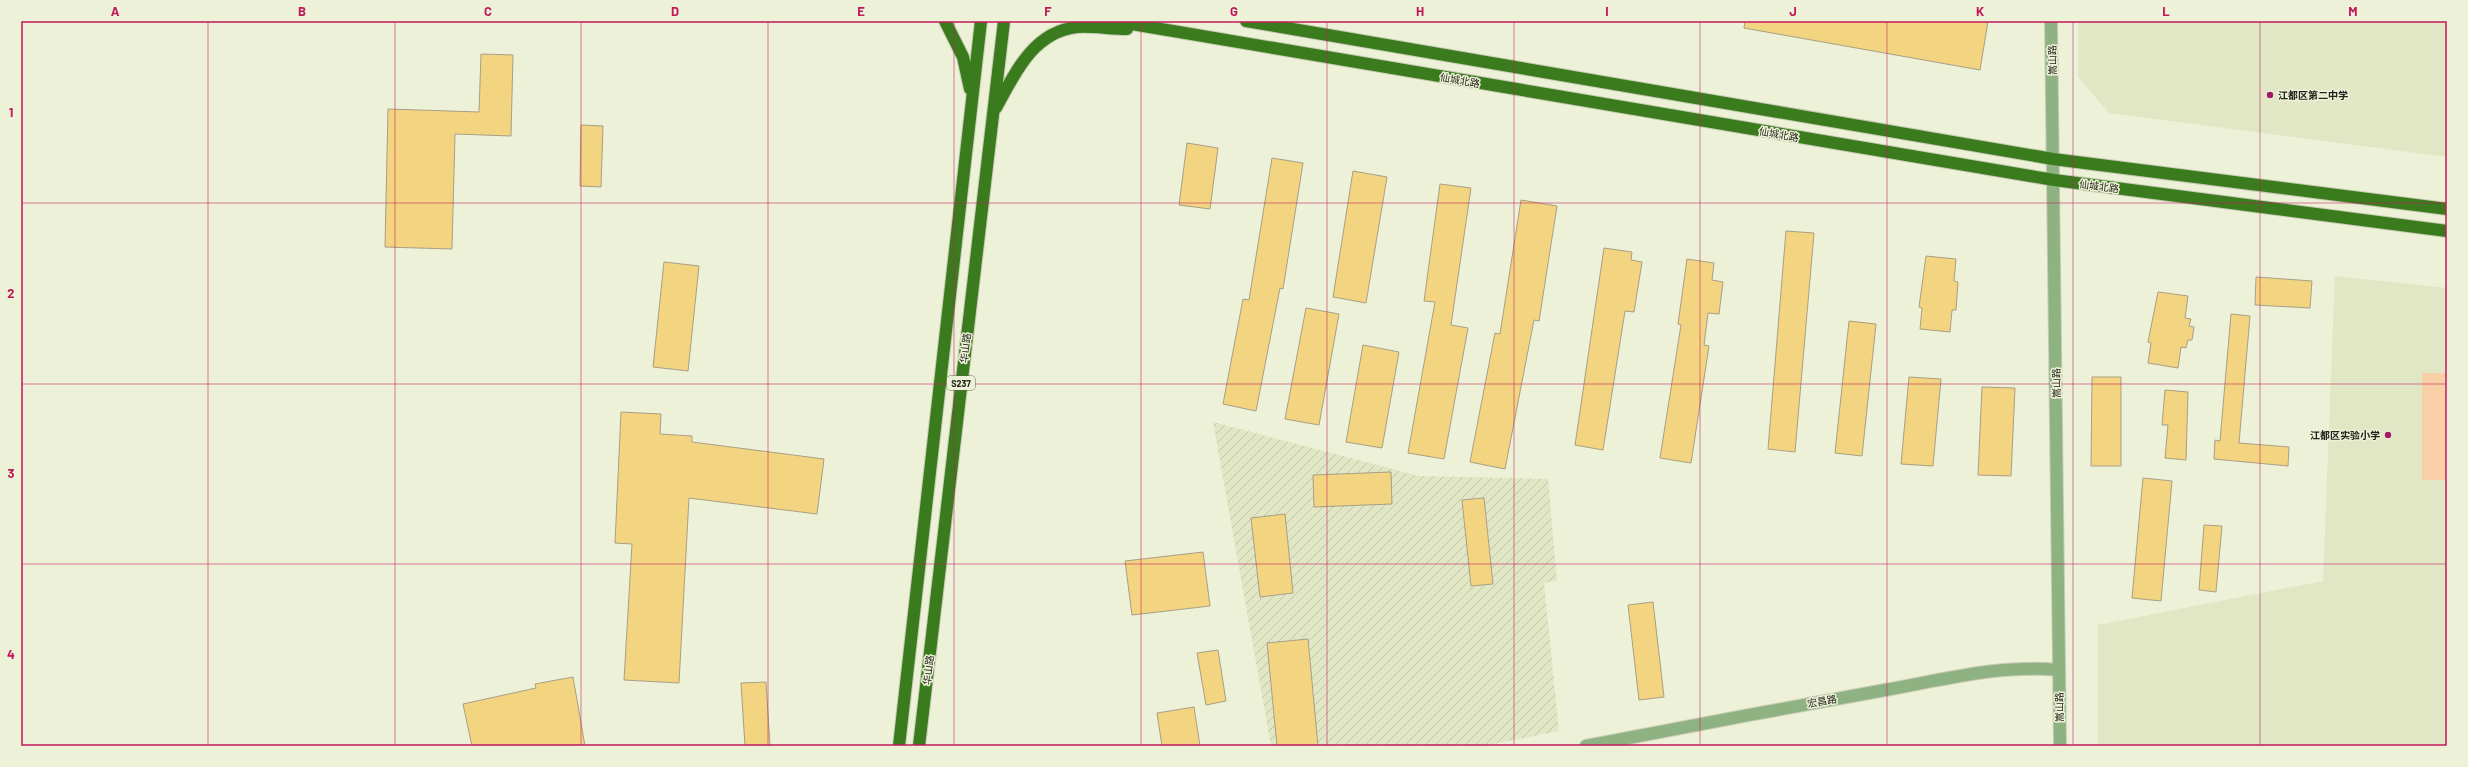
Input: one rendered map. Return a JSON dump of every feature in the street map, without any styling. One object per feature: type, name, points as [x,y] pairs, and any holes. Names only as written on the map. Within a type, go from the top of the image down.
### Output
[{"type":"main road","points":[[945,21],[963,57],[972,97]]},
{"type":"main road","name":"S237","points":[[899,746],[981,21]]},
{"type":"main road","name":"华山路","points":[[919,746],[1004,21]]},
{"type":"main road","name":"仙城北路","points":[[1114,21],[2054,180],[2447,231]]},
{"type":"main road","points":[[1246,21],[2053,159],[2447,209]]},
{"type":"main road","points":[[993,114],[1022,60],[1047,37],[1077,28],[1170,31]]},
{"type":"street","name":"嵩山路","points":[[2051,21],[2060,746]]},
{"type":"street","name":"宏昌路","points":[[1586,746],[1795,706],[1995,671],[2032,668],[2059,670]]},
{"type":"shaded area","name":"江都区第二中学","points":[[2078,21],[2447,21],[2447,157],[2109,113],[2078,77]]},
{"type":"shaded area","name":"江都区实验小学","points":[[2335,276],[2447,288],[2447,746],[2098,746],[2098,625],[2323,581]]},
{"type":"shaded area","points":[[2422,373],[2447,373],[2447,480],[2422,480]]},
{"type":"shaded area","points":[[1213,422],[1419,476],[1548,479],[1557,581],[1544,583],[1559,731],[1483,746],[1271,746]]},
{"type":"building","points":[[1745,21],[1988,21],[1980,70],[1744,28]]},
{"type":"building","points":[[481,54],[513,55],[511,136],[455,134],[452,249],[385,247],[388,109],[479,112]]},
{"type":"building","points":[[581,125],[603,126],[601,187],[580,186]]},
{"type":"building","points":[[1187,143],[1218,148],[1210,209],[1179,205]]},
{"type":"building","points":[[1272,158],[1303,163],[1283,289],[1280,288],[1256,411],[1223,404],[1243,299],[1249,300]]},
{"type":"building","points":[[1353,171],[1387,177],[1366,303],[1333,297]]},
{"type":"building","points":[[1440,184],[1471,188],[1451,325],[1468,328],[1444,459],[1408,453],[1435,302],[1424,301]]},
{"type":"building","points":[[1521,200],[1557,206],[1539,321],[1534,320],[1505,469],[1470,462],[1495,333],[1500,334]]},
{"type":"building","points":[[1786,231],[1814,233],[1795,452],[1768,449]]},
{"type":"building","points":[[1604,248],[1632,252],[1631,260],[1642,262],[1634,312],[1625,311],[1603,450],[1575,445]]},
{"type":"building","points":[[1926,256],[1956,259],[1954,281],[1958,282],[1956,310],[1952,310],[1950,332],[1920,329],[1922,308],[1919,307]]},
{"type":"building","points":[[1687,259],[1714,263],[1712,280],[1723,282],[1719,314],[1708,313],[1704,345],[1709,346],[1691,463],[1660,458],[1681,325],[1678,324]]},
{"type":"building","points":[[664,262],[699,266],[688,371],[653,367]]},
{"type":"building","points":[[2256,277],[2312,281],[2310,308],[2255,305]]},
{"type":"building","points":[[2158,292],[2188,296],[2185,318],[2191,319],[2189,326],[2194,327],[2192,340],[2188,340],[2186,348],[2181,347],[2178,368],[2148,363],[2151,343],[2148,342]]},
{"type":"building","points":[[1306,308],[1339,314],[1319,425],[1285,419]]},
{"type":"building","points":[[2231,314],[2250,316],[2239,443],[2289,447],[2288,466],[2214,459],[2215,440],[2220,441]]},
{"type":"building","points":[[1849,321],[1876,324],[1862,456],[1835,453]]},
{"type":"building","points":[[1363,345],[1399,352],[1382,448],[1346,442]]},
{"type":"building","points":[[1909,377],[1941,379],[1933,466],[1901,464]]},
{"type":"building","points":[[2092,377],[2121,377],[2121,466],[2091,466]]},
{"type":"building","points":[[1982,387],[2015,388],[2011,476],[1978,475]]},
{"type":"building","points":[[2165,390],[2188,392],[2186,460],[2165,458],[2168,425],[2162,425]]},
{"type":"building","points":[[621,412],[661,414],[660,434],[692,436],[692,442],[824,459],[817,514],[689,498],[679,683],[624,680],[632,544],[615,543]]},
{"type":"building","points":[[1391,472],[1392,504],[1314,507],[1313,475]]},
{"type":"building","points":[[2143,478],[2172,481],[2161,601],[2132,598]]},
{"type":"building","points":[[1484,498],[1493,584],[1471,586],[1462,500]]},
{"type":"building","points":[[1285,514],[1293,593],[1260,597],[1251,518]]},
{"type":"building","points":[[2204,525],[2222,526],[2216,592],[2199,590]]},
{"type":"building","points":[[1203,552],[1210,606],[1132,615],[1125,561]]},
{"type":"building","points":[[1653,602],[1664,697],[1639,700],[1628,605]]},
{"type":"building","points":[[1308,639],[1318,746],[1277,746],[1267,643]]},
{"type":"building","points":[[1218,650],[1226,701],[1206,705],[1197,653]]},
{"type":"building","points":[[573,677],[585,746],[472,746],[463,704],[536,688],[535,684]]},
{"type":"building","points":[[766,682],[770,746],[745,746],[741,683]]},
{"type":"building","points":[[1194,707],[1200,746],[1162,746],[1157,713]]},
{"type":"place","name":"江都区第二中学","points":[[2270,95]]},
{"type":"place","name":"江都区实验小学","points":[[2388,435]]}]
